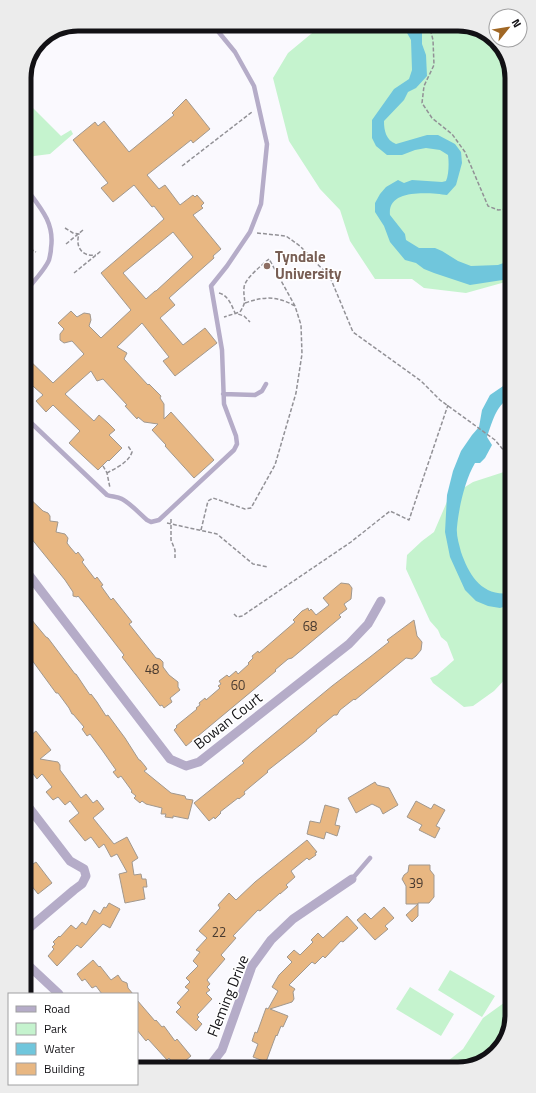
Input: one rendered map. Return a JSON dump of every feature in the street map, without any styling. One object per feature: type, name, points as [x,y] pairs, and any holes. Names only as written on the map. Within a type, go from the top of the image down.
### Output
[{"type":"street","name":"Bowan Court","points":[[31,578],[170,759],[186,766],[200,762],[349,644],[368,624],[381,601]]},
{"type":"street","points":[[31,810],[70,860],[84,869],[86,876],[82,884],[31,926]]},
{"type":"street","name":"Fleming Drive","points":[[213,1062],[222,1050],[252,966],[271,940],[293,919],[352,879]]},
{"type":"street","points":[[31,968],[58,993]]},
{"type":"lane","points":[[31,423],[107,495],[123,499],[151,522],[159,520],[234,450],[237,444],[236,436],[224,404],[222,350],[211,286],[227,266],[250,232],[261,204],[267,144],[254,86],[235,52],[218,31]]},
{"type":"lane","points":[[31,195],[48,219],[52,243],[49,260],[31,284]]},
{"type":"lane","points":[[224,394],[255,395],[262,391],[266,384]]},
{"type":"lane","points":[[352,879],[370,858]]},
{"type":"path","points":[[431,31],[433,40],[434,65],[424,86],[422,103],[432,118],[452,134],[465,152],[488,206],[498,210],[505,209]]},
{"type":"path","points":[[182,166],[246,116],[259,108]]},
{"type":"path","points":[[65,228],[72,233],[79,234]]},
{"type":"path","points":[[66,244],[83,230]]},
{"type":"path","points":[[250,232],[286,236],[300,246],[330,277],[353,332],[421,381],[440,400],[495,440],[505,452]]},
{"type":"path","points":[[79,234],[77,238],[79,248],[86,256],[96,255]]},
{"type":"path","points":[[31,250],[36,252]]},
{"type":"path","points":[[74,273],[101,251]]},
{"type":"path","points":[[201,530],[208,501],[214,498],[245,509],[250,508],[275,465],[296,393],[302,354],[301,325],[295,306],[269,259],[249,278],[244,286],[245,303],[240,312],[216,320]]},
{"type":"path","points":[[212,291],[223,294],[235,313],[244,316],[250,322]]},
{"type":"path","points":[[245,303],[253,300],[272,298],[282,299],[295,306]]},
{"type":"path","points":[[234,614],[237,617],[242,616],[351,542],[390,511],[409,520],[448,405]]},
{"type":"path","points":[[107,473],[125,462],[130,456],[132,452],[128,446]]},
{"type":"path","points":[[103,466],[107,473],[110,487],[107,495]]},
{"type":"path","points":[[172,515],[171,540],[175,550],[175,558]]},
{"type":"path","points":[[159,520],[217,534],[253,564],[268,567]]},
{"type":"green space","points":[[315,31],[461,31],[479,36],[488,42],[488,48],[494,48],[499,55],[504,69],[505,78],[505,282],[466,293],[424,288],[412,279],[375,279],[350,241],[340,210],[320,189],[289,141],[273,78],[288,53]]},
{"type":"green space","points":[[31,106],[61,136],[71,130],[73,134],[50,154],[31,158]]},
{"type":"green space","points":[[505,472],[505,679],[494,691],[473,706],[464,707],[433,683],[430,678],[437,675],[454,660],[447,642],[441,637],[438,630],[430,621],[406,569],[407,555],[434,532],[449,497],[473,482]]},
{"type":"green space","points":[[450,970],[495,996],[482,1017],[438,990]]},
{"type":"green space","points":[[410,987],[454,1014],[441,1036],[396,1009]]},
{"type":"green space","points":[[505,1002],[505,1021],[500,1036],[493,1046],[481,1056],[476,1058],[467,1061],[447,1062],[463,1049],[483,1018]]},
{"type":"water","points":[[406,31],[422,31],[422,44],[426,55],[427,76],[416,88],[408,92],[404,100],[384,121],[386,135],[396,144],[427,135],[438,135],[455,144],[461,152],[462,163],[456,185],[447,195],[421,193],[402,196],[395,200],[391,206],[390,215],[405,234],[406,240],[419,248],[435,248],[458,261],[471,266],[498,265],[505,262],[505,280],[470,285],[434,273],[424,269],[416,263],[405,260],[390,242],[384,226],[375,212],[375,203],[380,194],[386,187],[398,180],[404,183],[412,180],[442,182],[446,181],[447,178],[449,164],[448,155],[440,150],[426,148],[402,155],[387,155],[376,146],[372,138],[372,120],[394,89],[409,79],[412,70],[411,40]]},
{"type":"water","points":[[505,385],[505,402],[498,410],[487,437],[492,445],[485,458],[480,463],[475,463],[465,485],[458,519],[457,536],[464,561],[478,583],[492,592],[505,593],[505,606],[500,608],[488,606],[476,601],[465,590],[450,557],[445,532],[447,495],[453,471],[461,451],[479,427],[482,410],[490,395]]},
{"type":"building","points":[[186,99],[210,129],[193,143],[191,140],[147,175],[159,189],[165,185],[180,205],[193,195],[195,197],[197,195],[204,203],[201,206],[203,208],[193,215],[221,249],[213,256],[214,258],[169,298],[175,305],[160,318],[183,345],[205,328],[217,343],[175,376],[163,361],[169,357],[142,323],[117,347],[127,353],[124,359],[148,385],[149,384],[161,396],[160,398],[164,404],[164,419],[171,412],[214,460],[194,478],[152,430],[158,424],[144,422],[138,417],[137,419],[125,406],[127,405],[103,379],[97,381],[91,371],[65,394],[94,421],[99,415],[115,430],[109,435],[122,448],[98,470],[69,443],[80,431],[53,405],[46,412],[36,401],[43,395],[31,384],[31,362],[53,383],[84,354],[72,341],[64,343],[60,340],[60,334],[64,329],[58,323],[71,311],[77,317],[84,313],[90,314],[91,320],[89,326],[101,338],[131,310],[101,273],[164,219],[134,185],[113,202],[101,188],[108,183],[73,140],[95,122],[98,126],[104,121],[129,152],[174,115],[172,113]],"holes":[[[173,232],[193,257],[146,299],[123,273]]]},
{"type":"building","points":[[31,500],[43,511],[48,513],[50,516],[50,521],[58,522],[56,532],[65,534],[68,538],[67,543],[70,547],[76,554],[78,552],[84,560],[82,562],[95,579],[97,577],[103,585],[101,586],[111,600],[113,598],[132,622],[129,624],[156,658],[163,662],[163,667],[169,675],[178,682],[178,687],[180,690],[170,698],[172,702],[164,708],[162,705],[160,706],[122,657],[124,655],[83,602],[78,596],[73,596],[73,592],[31,538]]},
{"type":"building","points":[[341,583],[349,584],[352,588],[351,599],[344,604],[347,609],[339,615],[341,617],[292,658],[288,659],[275,670],[276,671],[186,746],[174,730],[177,727],[176,726],[197,709],[196,708],[200,705],[199,703],[205,698],[206,700],[220,688],[218,686],[221,684],[219,681],[227,675],[229,677],[236,671],[238,674],[249,664],[248,663],[253,658],[252,656],[258,651],[259,653],[295,622],[293,620],[302,611],[308,608],[309,611],[311,609],[316,615],[329,605],[323,598]]},
{"type":"building","points":[[31,619],[76,674],[106,716],[108,715],[139,760],[147,769],[144,771],[171,793],[185,796],[186,799],[193,800],[188,819],[173,816],[173,818],[165,817],[166,814],[161,814],[162,808],[146,804],[142,801],[140,803],[134,798],[136,796],[131,792],[132,791],[121,776],[118,778],[113,772],[116,770],[102,750],[90,734],[87,736],[82,729],[84,727],[72,714],[58,693],[56,693],[31,659]]},
{"type":"building","points":[[414,620],[417,636],[422,642],[421,650],[416,656],[412,659],[406,658],[355,700],[354,699],[340,710],[337,715],[334,715],[304,742],[267,771],[268,772],[244,792],[245,794],[220,812],[221,813],[215,819],[214,817],[209,821],[194,803],[244,763],[242,761],[252,752],[332,686],[389,642],[387,640]]},
{"type":"building","points":[[36,731],[51,750],[40,759],[58,762],[60,765],[60,770],[81,798],[86,794],[93,803],[97,800],[104,809],[93,818],[114,844],[127,837],[138,858],[132,862],[134,875],[141,874],[142,879],[146,879],[147,887],[143,887],[145,899],[125,903],[119,874],[127,872],[117,854],[111,857],[104,844],[99,848],[91,837],[85,841],[69,821],[79,813],[70,801],[65,805],[58,797],[53,800],[46,792],[52,787],[42,774],[37,779],[31,771],[31,735]]},
{"type":"building","points":[[375,782],[377,785],[389,788],[398,805],[383,814],[380,808],[372,804],[356,813],[348,798]]},
{"type":"building","points":[[416,801],[431,809],[434,804],[445,810],[436,826],[440,828],[435,838],[419,830],[422,825],[407,817]]},
{"type":"building","points":[[325,805],[339,809],[335,825],[340,826],[337,836],[326,832],[324,839],[307,834],[310,821],[320,823]]},
{"type":"building","points":[[307,840],[317,852],[315,853],[316,855],[309,860],[307,858],[291,871],[295,877],[286,885],[288,887],[260,911],[258,910],[233,936],[236,938],[221,955],[225,959],[207,980],[210,984],[207,987],[210,990],[206,993],[212,999],[197,1015],[199,1017],[197,1019],[202,1024],[196,1031],[176,1012],[181,1007],[177,1003],[189,990],[185,987],[190,982],[186,978],[198,966],[193,961],[200,952],[196,950],[207,938],[199,931],[220,908],[218,905],[229,893],[236,900],[255,882]]},
{"type":"building","points":[[36,862],[52,883],[38,894],[31,885],[31,865]]},
{"type":"building","points":[[409,865],[430,865],[430,870],[434,875],[434,897],[429,903],[406,904],[406,886],[402,879],[408,872]]},
{"type":"building","points":[[109,903],[120,909],[110,928],[103,924],[81,948],[77,945],[57,966],[48,956],[54,949],[52,947],[55,944],[53,942],[71,925],[76,929],[82,922],[86,925],[94,910],[100,914],[104,907],[106,908]]},
{"type":"building","points":[[418,904],[418,916],[412,922],[406,915]]},
{"type":"building","points":[[384,907],[394,918],[385,926],[388,929],[375,940],[357,920],[365,913],[371,919]]},
{"type":"building","points":[[347,916],[358,928],[343,942],[341,941],[325,958],[323,956],[315,964],[312,962],[289,985],[295,989],[293,992],[294,999],[292,1002],[270,1009],[288,1016],[283,1027],[281,1026],[277,1036],[276,1035],[266,1062],[253,1057],[258,1044],[252,1041],[255,1032],[257,1033],[266,1008],[268,1009],[278,991],[272,987],[279,975],[292,962],[287,957],[294,950],[300,955],[313,942],[311,940],[318,933],[323,938]]},
{"type":"building","points":[[93,960],[111,980],[118,975],[122,981],[127,983],[128,988],[132,993],[101,993],[96,986],[92,988],[85,979],[82,981],[77,974]]},
{"type":"building","points":[[138,1001],[155,1021],[156,1020],[162,1027],[164,1026],[175,1041],[177,1039],[191,1056],[184,1062],[172,1062],[169,1058],[167,1060],[148,1039],[146,1041],[138,1031]]},
{"type":"place","name":"Tyndale University","points":[[267,266]]}]
